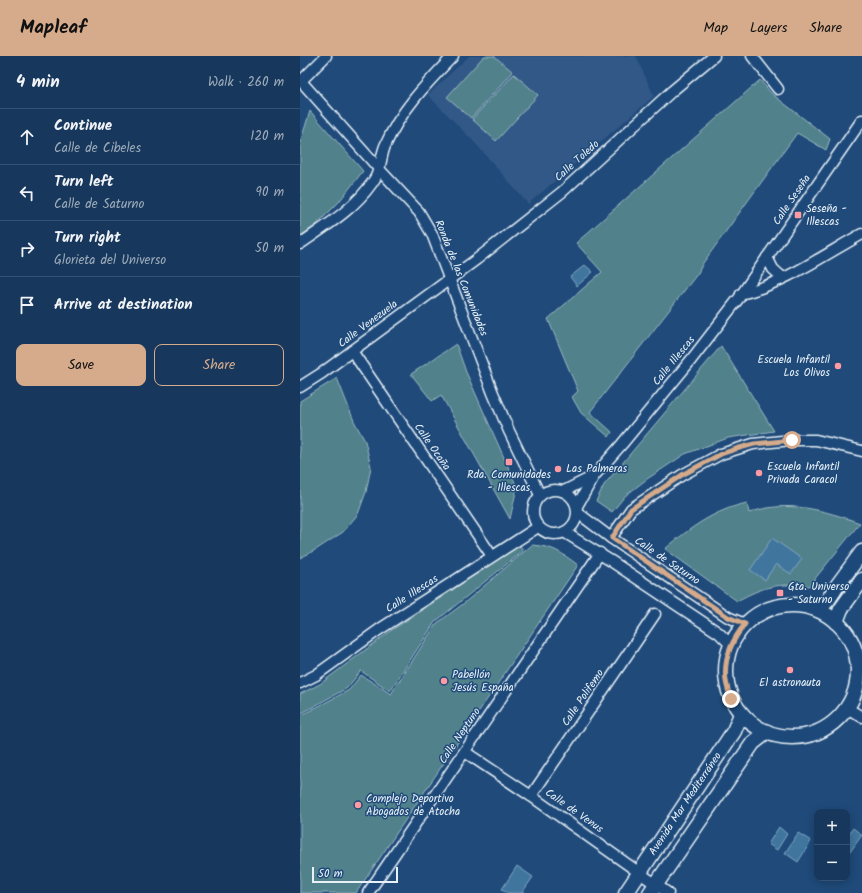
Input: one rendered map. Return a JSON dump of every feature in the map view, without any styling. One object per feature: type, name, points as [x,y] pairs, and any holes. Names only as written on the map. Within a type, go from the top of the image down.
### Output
[{"type":"street","points":[[300,81],[326,56]]},
{"type":"street","points":[[300,244],[349,210],[373,183],[380,170],[385,147],[399,121],[418,93],[453,56]]},
{"type":"street","name":"Calle Toledo","points":[[450,278],[562,192],[672,91],[714,56]]},
{"type":"street","points":[[752,56],[778,89]]},
{"type":"street","name":"Ronda de las Comunidades","points":[[300,81],[419,212],[432,234],[493,393],[509,431],[540,495]]},
{"type":"street","name":"Calle Seseña","points":[[741,294],[862,120]]},
{"type":"street","points":[[741,294],[760,290],[862,234]]},
{"type":"street","points":[[767,257],[772,269],[784,278]]},
{"type":"street","name":"Calle Venezuela","points":[[300,387],[322,373],[450,278]]},
{"type":"street","name":"Calle Illescas","points":[[578,509],[594,476],[692,360],[741,294]]},
{"type":"street","name":"Calle Ocaña","points":[[352,351],[492,556]]},
{"type":"street","points":[[612,538],[631,509],[682,475],[721,454],[754,444],[792,440],[816,440],[862,452]]},
{"type":"street","name":"Calle Illescas","points":[[564,491],[594,476]]},
{"type":"street","points":[[551,490],[564,491],[573,498],[578,509],[574,524],[564,532],[553,534],[545,532],[538,527],[534,519],[533,510],[535,502],[540,495],[551,490]]},
{"type":"street","name":"Calle de Saturno","points":[[578,509],[612,538],[728,617],[745,624]]},
{"type":"street","name":"Calle Illescas","points":[[300,683],[316,675],[380,629],[538,527]]},
{"type":"street","points":[[564,532],[600,554],[719,633],[731,645]]},
{"type":"street","points":[[818,610],[828,600],[862,552]]},
{"type":"street","name":"Calle Neptuno","points":[[368,893],[600,554]]},
{"type":"street","points":[[836,622],[841,609],[862,580]]},
{"type":"street","points":[[799,605],[818,610],[836,622],[848,637],[856,654],[858,672],[855,691],[847,708],[837,719],[825,728],[811,734],[796,737],[781,736],[767,732],[753,725],[741,714],[731,699],[726,681],[726,663],[731,645],[745,624],[761,612],[780,606],[799,605]]},
{"type":"street","name":"Calle Polifemo","points":[[531,796],[655,614]]},
{"type":"street","points":[[847,708],[862,717]]},
{"type":"street","name":"Avenida Mar Mediterráneo","points":[[626,893],[734,731],[741,714]]},
{"type":"street","name":"Avenida Mar Mediterráneo","points":[[653,889],[753,743],[767,732]]},
{"type":"street","name":"Calle de Venus","points":[[465,752],[640,872],[653,889],[668,893]]},
{"type":"shaded area","points":[[469,56],[636,56],[654,96],[528,204],[476,144],[428,95]]},
{"type":"shaded area","points":[[585,265],[593,272],[577,286],[570,277]]},
{"type":"shaded area","points":[[772,538],[802,559],[791,574],[776,564],[765,580],[750,570]]},
{"type":"shaded area","points":[[779,827],[787,834],[777,850],[768,844]]},
{"type":"shaded area","points":[[853,828],[862,835],[850,852],[850,845],[850,832]]},
{"type":"shaded area","points":[[798,833],[811,841],[798,862],[785,853]]},
{"type":"shaded area","points":[[517,866],[533,877],[522,893],[508,893],[502,889]]},
{"type":"green space","points":[[484,56],[494,56],[513,72],[471,118],[447,97]]},
{"type":"green space","points":[[514,74],[538,95],[496,141],[472,119]]},
{"type":"green space","points":[[760,80],[772,94],[830,139],[826,150],[797,133],[703,263],[698,273],[590,412],[612,432],[609,437],[581,413],[572,397],[578,391],[548,319],[602,272],[576,243]]},
{"type":"green space","points":[[310,111],[363,171],[338,203],[315,226],[300,236],[300,143]]},
{"type":"green space","points":[[456,344],[466,372],[517,487],[510,519],[441,395],[432,401],[411,374]]},
{"type":"green space","points":[[721,346],[774,431],[728,438],[685,454],[647,479],[625,496],[612,512],[596,501],[604,485]]},
{"type":"green space","points":[[337,378],[354,421],[365,441],[371,467],[366,492],[358,514],[343,532],[300,558],[300,401]]},
{"type":"green space","points":[[747,503],[749,513],[777,507],[805,508],[819,510],[860,523],[809,586],[780,585],[763,589],[737,601],[665,549],[693,527],[713,515]]},
{"type":"green space","points":[[520,545],[523,551],[435,622],[390,691],[361,671],[347,688],[300,714],[300,694],[320,684],[392,630]]},
{"type":"green space","name":"Complejo Deportivo Abogados de Atocha","points":[[532,545],[546,547],[557,551],[578,565],[356,893],[300,893],[300,716],[349,690],[361,675],[391,694],[436,624],[463,604]]},
{"type":"place","name":"Seseña - Illescas","points":[[798,215]]},
{"type":"place","name":"Escuela Infantil Los Olivos","points":[[838,366]]},
{"type":"place","name":"Rda. Comunidades - Illescas","points":[[509,462]]},
{"type":"place","name":"Las Palmeras","points":[[558,469]]},
{"type":"place","name":"Escuela Infantil Privada Caracol","points":[[759,473]]},
{"type":"place","name":"Gta. Universo - Saturno","points":[[780,593]]},
{"type":"place","name":"El astronauta","points":[[790,670]]},
{"type":"place","name":"Pabellón Jesús España","points":[[444,681]]},
{"type":"place","name":"Complejo Deportivo Abogados de Atocha","points":[[358,805]]},
{"type":"route","points":[[731,699],[726,681],[726,663],[731,645],[745,624],[728,617],[612,538],[631,509],[682,475],[721,454],[736,449],[754,444],[792,440]]}]
